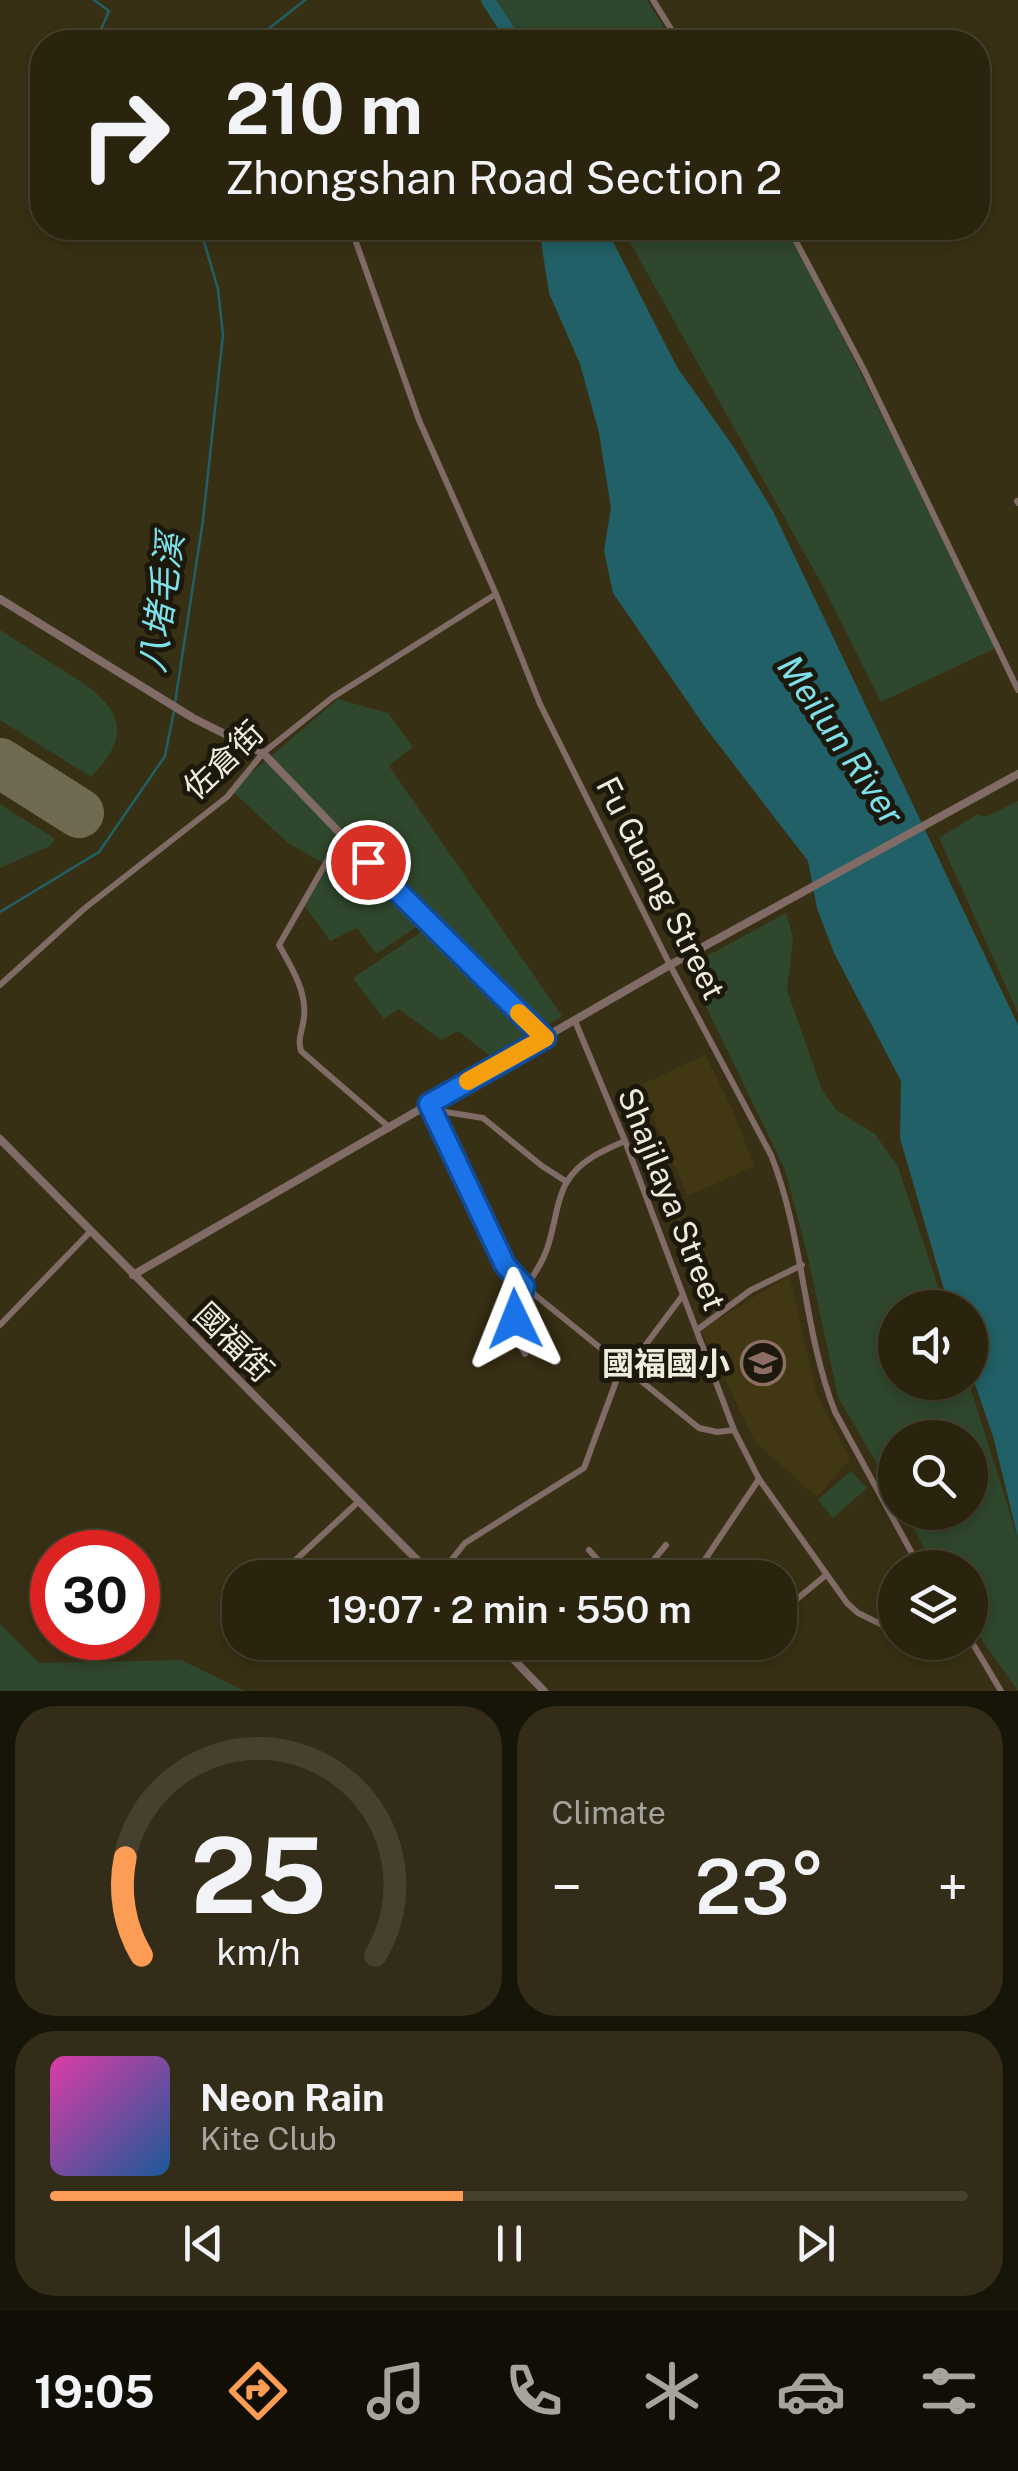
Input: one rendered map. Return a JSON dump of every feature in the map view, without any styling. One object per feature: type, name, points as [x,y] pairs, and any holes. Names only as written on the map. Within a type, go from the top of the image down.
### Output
[{"type":"street","points":[[653,0],[672,30]]},
{"type":"street","name":"Fu Guang Street","points":[[355,240],[400,371],[540,704],[670,966],[771,1156],[783,1186],[802,1264],[826,1389],[910,1550]]},
{"type":"street","points":[[794,240],[864,370],[1018,690]]},
{"type":"street","name":"佐倉街","points":[[0,985],[85,908],[227,797],[263,753],[333,697],[496,594]]},
{"type":"street","points":[[0,599],[193,718],[263,753],[545,1038]]},
{"type":"street","points":[[133,1274],[431,1107],[670,966],[1018,774]]},
{"type":"street","points":[[346,840],[327,861],[279,945],[296,976],[305,1015],[298,1039],[301,1050],[391,1128]]},
{"type":"street","name":"Shajilaya Street","points":[[575,1021],[734,1430],[759,1479],[826,1574],[858,1614],[878,1623]]},
{"type":"street","points":[[431,1107],[484,1118],[567,1182]]},
{"type":"street","points":[[431,1107],[505,1265],[524,1286],[698,1428],[734,1430]]},
{"type":"street","name":"國福街","points":[[0,1139],[418,1560]]},
{"type":"street","points":[[524,1354],[515,1319],[524,1286],[544,1257],[567,1182],[586,1160],[625,1142]]},
{"type":"street","points":[[0,1325],[90,1232]]},
{"type":"street","points":[[697,1330],[751,1290],[802,1264]]},
{"type":"street","points":[[451,1560],[465,1543],[584,1468],[621,1368],[635,1359],[684,1294]]},
{"type":"street","points":[[705,1560],[759,1479]]},
{"type":"street","points":[[296,1560],[358,1502]]},
{"type":"street","points":[[654,1560],[666,1545]]},
{"type":"street","points":[[590,1550],[599,1560]]},
{"type":"street","points":[[797,1598],[826,1574]]},
{"type":"street","points":[[514,1660],[544,1691]]},
{"type":"street","points":[[983,1660],[1001,1691]]},
{"type":"shaded area","points":[[705,1055],[754,1166],[688,1196],[639,1086]]},
{"type":"shaded area","name":"國福國小","points":[[789,1275],[817,1395],[850,1459],[817,1497],[755,1442],[701,1330]]},
{"type":"green space","points":[[497,0],[647,0],[666,30],[513,30]]},
{"type":"green space","points":[[629,240],[794,240],[998,647],[881,702],[820,581]]},
{"type":"green space","points":[[0,630],[93,691],[114,714],[115,742],[91,777],[0,720]]},
{"type":"green space","points":[[338,699],[388,713],[413,747],[389,766],[562,1016],[542,1028],[427,920],[376,954],[357,928],[330,941],[304,905],[325,864],[288,843],[231,790]]},
{"type":"green space","points":[[1018,801],[1018,1013],[939,838],[978,814],[986,817]]},
{"type":"green space","points":[[0,804],[55,839],[50,846],[0,868]]},
{"type":"green space","points":[[786,913],[793,938],[787,990],[822,1090],[836,1110],[875,1134],[898,1167],[939,1290],[878,1290],[878,1400],[974,1400],[981,1420],[878,1420],[878,1466],[838,1397],[785,1170],[687,967]]},
{"type":"green space","points":[[424,930],[533,1033],[489,1055],[458,1031],[441,1040],[399,1009],[384,1019],[353,978]]},
{"type":"green space","points":[[988,1443],[1018,1539],[1018,1691],[988,1648],[988,1550],[926,1550],[914,1530],[988,1530]]},
{"type":"green space","points":[[851,1471],[867,1488],[833,1518],[818,1500]]},
{"type":"green space","points":[[0,1624],[30,1654],[30,1660],[39,1663],[181,1660],[245,1691],[0,1691]]},
{"type":"water","points":[[541,240],[612,240],[677,367],[773,511],[1018,1025],[1018,1538],[980,1400],[988,1400],[988,1290],[944,1290],[900,1138],[901,1081],[834,953],[817,908],[808,861],[705,727],[613,593],[604,550],[611,508],[599,433],[580,364],[549,293]]},
{"type":"waterway","points":[[94,0],[109,11],[101,30]]},
{"type":"waterway","name":"八堵毛溪","points":[[267,30],[305,0]]},
{"type":"waterway","name":"Meilun River","points":[[488,0],[507,30]]},
{"type":"waterway","name":"八堵毛溪","points":[[175,703],[203,520],[223,335],[218,289],[204,240]]},
{"type":"waterway","name":"八堵毛溪","points":[[0,912],[99,852],[165,756],[174,711]]},
{"type":"runway","points":[[0,763],[79,813]]},
{"type":"slow traffic","points":[[468,1081],[545,1038],[519,1013]]},
{"type":"place","name":"國福國小","points":[[763,1363]]},
{"type":"route","points":[[368,862],[545,1038],[429,1104],[505,1265],[524,1286],[515,1319]]}]
